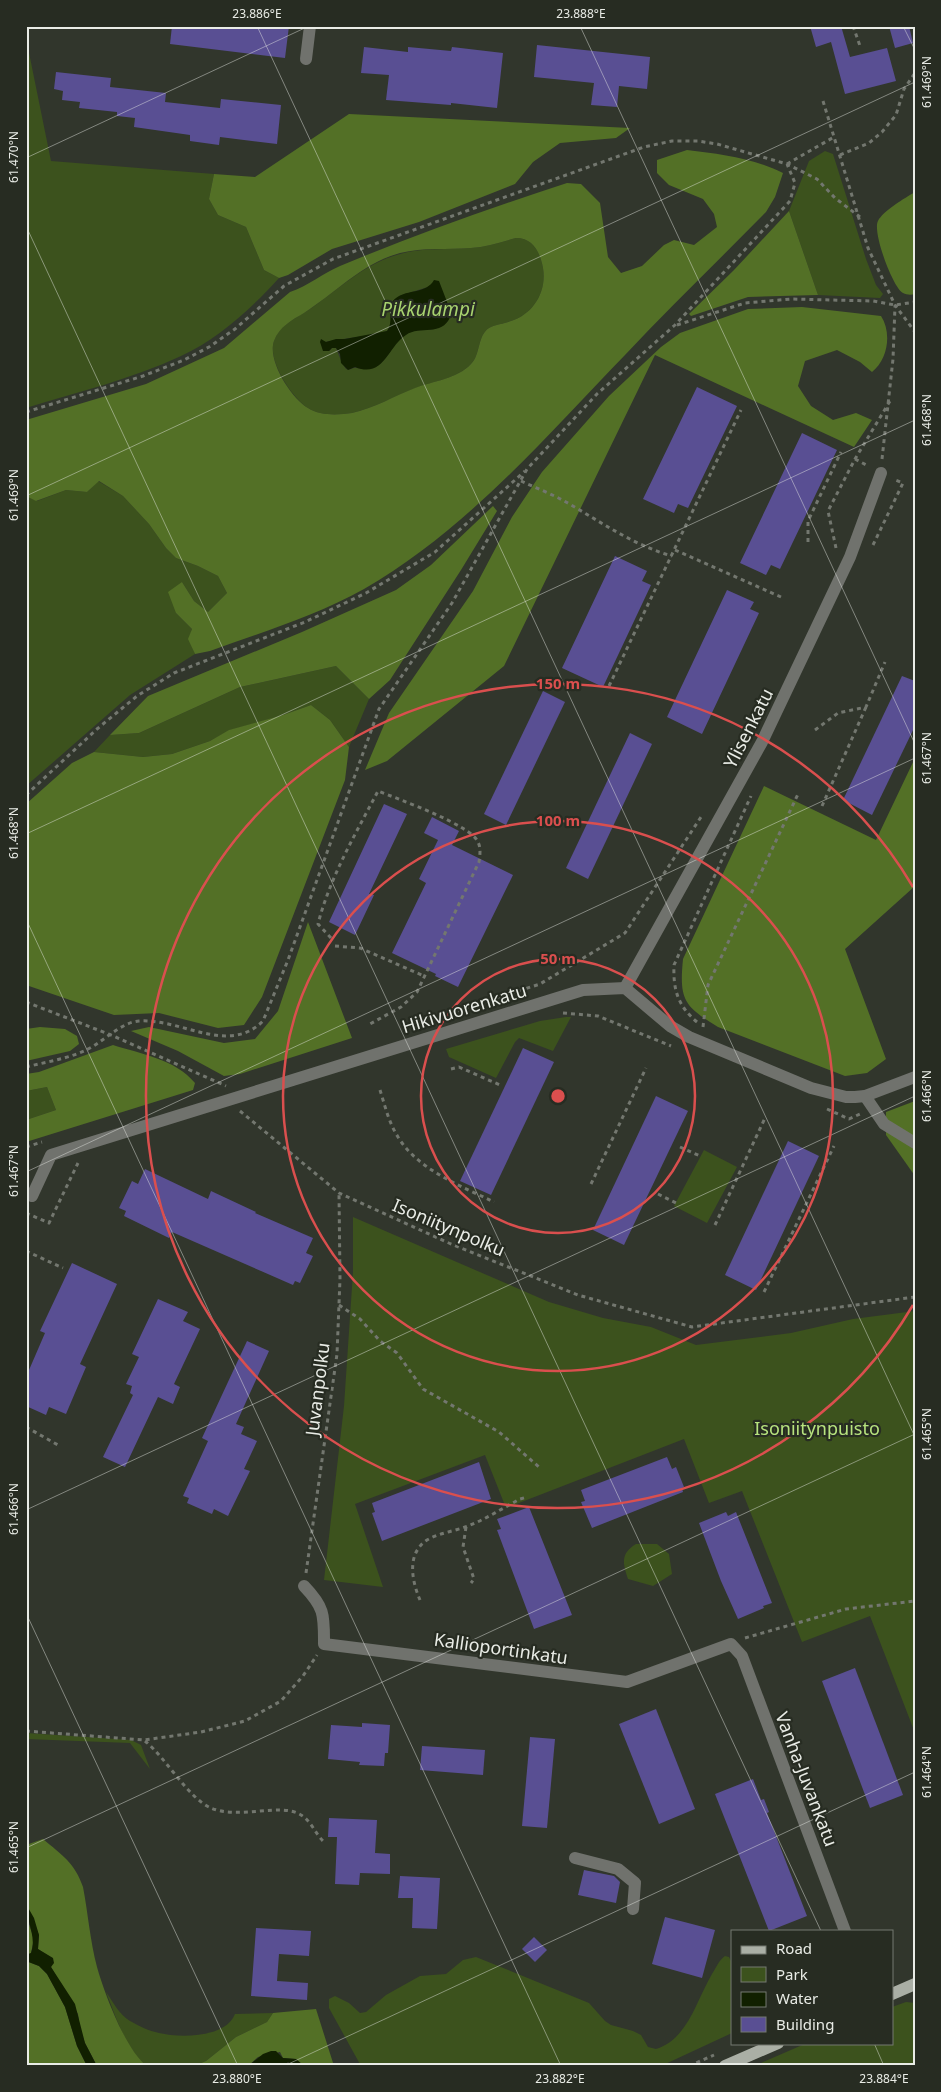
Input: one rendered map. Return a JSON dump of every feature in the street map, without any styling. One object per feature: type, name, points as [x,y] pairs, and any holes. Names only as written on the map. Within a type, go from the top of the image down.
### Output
[{"type":"main road","points":[[894,1993],[915,1984]]},
{"type":"main road","points":[[726,2066],[776,2044]]},
{"type":"street","points":[[306,59],[310,26]]},
{"type":"street","name":"Ylisenkatu","points":[[625,988],[762,742],[850,557],[881,473]]},
{"type":"street","points":[[625,988],[670,1026],[689,1037],[811,1088],[846,1097],[865,1096],[915,1077]]},
{"type":"street","name":"Hikivuorenkatu","points":[[32,1196],[51,1155],[583,990],[625,988]]},
{"type":"street","points":[[865,1096],[884,1124],[915,1143]]},
{"type":"street","points":[[304,1586],[318,1601],[324,1618],[324,1644]]},
{"type":"street","name":"Kallioportinkatu","points":[[324,1644],[627,1682],[730,1644]]},
{"type":"street","name":"Vanha-Juvankatu","points":[[730,1644],[742,1656],[846,1930]]},
{"type":"street","points":[[575,1858],[618,1869],[635,1883],[633,1909]]},
{"type":"path","points":[[853,26],[860,46]]},
{"type":"path","points":[[840,155],[854,151],[869,143],[882,132],[896,115],[904,89],[915,73]]},
{"type":"path","points":[[823,101],[868,248],[895,305],[915,332]]},
{"type":"path","points":[[787,164],[834,137]]},
{"type":"path","points":[[26,412],[143,376],[184,360],[209,347],[234,329],[284,286],[333,259],[644,147],[672,141],[698,141],[718,144],[787,164],[817,179],[836,198],[860,217]]},
{"type":"path","points":[[26,795],[97,729],[137,696],[174,673],[305,622],[366,593],[435,552],[527,468],[597,394],[675,325],[790,201],[795,183],[787,164]]},
{"type":"path","points":[[675,325],[746,303],[755,302],[791,299],[873,301],[895,305],[915,302]]},
{"type":"path","points":[[881,473],[890,401],[895,305]]},
{"type":"path","points":[[836,551],[828,511],[855,458],[890,401]]},
{"type":"path","points":[[609,686],[741,410]]},
{"type":"path","points":[[808,542],[808,521],[842,452]]},
{"type":"path","points":[[855,458],[903,484],[868,554]]},
{"type":"path","points":[[26,1067],[84,1051],[112,1035],[123,1026],[136,1021],[158,1020],[223,1037],[242,1035],[256,1028],[263,1021],[288,960],[379,709],[452,603],[527,468]]},
{"type":"path","points":[[521,481],[565,502],[617,533],[644,546],[672,556]]},
{"type":"path","points":[[675,550],[781,597]]},
{"type":"path","points":[[822,806],[885,662]]},
{"type":"path","points":[[815,730],[838,713],[866,707]]},
{"type":"path","points":[[331,938],[318,924],[321,912],[340,865],[378,791],[444,818],[472,833],[478,841],[479,862],[417,992],[401,1007],[370,1024]]},
{"type":"path","points":[[712,1031],[703,1028],[686,1013],[677,997],[674,965],[753,792]]},
{"type":"path","points":[[703,1028],[708,985],[798,792]]},
{"type":"path","points":[[431,1019],[540,984],[624,933],[706,809]]},
{"type":"path","points":[[335,946],[360,948],[424,976]]},
{"type":"path","points":[[26,1002],[112,1035],[225,1085]]},
{"type":"path","points":[[561,1013],[598,1016],[672,1046]]},
{"type":"path","points":[[451,1069],[459,1067],[500,1084]]},
{"type":"path","points":[[591,1184],[646,1068]]},
{"type":"path","points":[[216,1088],[235,1082]]},
{"type":"path","name":"Isoniitynpolku","points":[[225,1085],[240,1111],[339,1193],[451,1244],[578,1295],[692,1327],[915,1297]]},
{"type":"path","points":[[380,1090],[388,1117],[398,1138],[414,1155],[437,1173],[494,1202]]},
{"type":"path","points":[[231,1114],[249,1108]]},
{"type":"path","points":[[823,1108],[849,1118],[874,1109]]},
{"type":"path","points":[[715,1225],[765,1118]]},
{"type":"path","points":[[26,1147],[45,1141]]},
{"type":"path","points":[[764,1292],[834,1146]]},
{"type":"path","points":[[680,1147],[700,1156]]},
{"type":"path","points":[[26,1213],[49,1223],[79,1161]]},
{"type":"path","name":"Juvanpolku","points":[[304,1586],[337,1354],[339,1193]]},
{"type":"path","points":[[658,1194],[676,1203]]},
{"type":"path","points":[[26,1251],[63,1268]]},
{"type":"path","points":[[339,1305],[360,1319],[380,1340],[397,1353],[423,1389],[499,1432],[539,1467]]},
{"type":"path","points":[[26,1427],[58,1445]]},
{"type":"path","points":[[420,1600],[413,1584],[411,1569],[418,1550],[427,1540],[466,1527],[520,1499],[527,1498]]},
{"type":"path","points":[[466,1527],[464,1548],[474,1579],[471,1583]]},
{"type":"path","points":[[730,1644],[764,1632],[846,1609],[915,1601]]},
{"type":"path","points":[[26,1731],[144,1740],[201,1732],[244,1720],[281,1701],[303,1676],[324,1644]]},
{"type":"path","points":[[144,1740],[159,1752],[193,1796],[212,1808],[247,1814],[286,1809],[300,1814],[309,1820],[315,1833],[323,1841]]},
{"type":"green space","points":[[26,38],[51,161],[214,174],[209,199],[218,215],[246,227],[264,270],[279,278],[234,322],[195,349],[124,378],[26,408]]},
{"type":"green space","points":[[349,114],[630,128],[616,138],[560,143],[533,162],[515,184],[419,222],[332,249],[288,275],[279,278],[264,270],[246,227],[218,215],[209,199],[214,174],[255,177]]},
{"type":"green space","points":[[687,150],[748,160],[783,173],[775,197],[766,212],[534,450],[470,511],[436,539],[401,565],[346,599],[288,623],[210,651],[195,654],[188,639],[192,629],[176,613],[168,592],[182,582],[194,601],[208,612],[227,593],[218,576],[176,558],[166,548],[149,524],[123,496],[99,481],[87,492],[66,490],[36,501],[26,496],[26,420],[146,384],[224,348],[290,292],[340,266],[424,233],[567,183],[581,184],[600,203],[608,257],[621,273],[642,266],[664,245],[674,240],[694,245],[717,227],[714,214],[703,199],[669,185],[657,173],[657,160]],"holes":[[[516,238],[527,240],[538,251],[543,268],[543,285],[537,301],[519,318],[485,331],[474,360],[459,373],[415,388],[369,408],[352,413],[335,414],[324,414],[308,408],[301,403],[282,378],[277,368],[273,349],[274,341],[279,332],[291,321],[374,264],[409,251],[462,249]]]},
{"type":"green space","points":[[825,151],[833,154],[866,259],[876,285],[883,294],[880,298],[818,295],[789,211],[809,161]]},
{"type":"green space","points":[[915,192],[915,294],[909,295],[899,289],[889,271],[884,259],[877,227],[878,221],[884,213]]},
{"type":"green space","points":[[789,211],[818,295],[748,297],[691,316],[689,314],[734,270]]},
{"type":"green space","points":[[516,238],[527,240],[531,243],[538,251],[542,262],[543,285],[537,301],[519,318],[485,331],[474,360],[459,373],[416,388],[369,408],[347,414],[329,414],[313,411],[295,396],[282,378],[277,368],[273,349],[274,341],[279,331],[287,323],[374,264],[409,252],[462,249]],"holes":[[[431,286],[449,307],[448,321],[437,328],[408,333],[401,338],[381,363],[375,367],[346,369],[336,348],[323,351],[325,342],[387,331],[399,296]]]},
{"type":"green space","points":[[802,307],[881,316],[884,323],[887,346],[882,360],[872,372],[860,362],[837,350],[805,361],[798,386],[811,406],[833,420],[856,413],[872,420],[854,447],[655,355],[504,666],[387,761],[365,770],[389,713],[473,591],[512,517],[542,472],[609,396],[661,347],[680,333],[748,309]]},
{"type":"green space","points":[[98,481],[123,496],[149,524],[166,548],[176,558],[218,576],[227,593],[208,612],[194,601],[182,582],[176,613],[192,629],[189,639],[195,654],[130,695],[26,786],[26,496],[37,501],[66,490],[87,492]]},
{"type":"green space","points":[[493,506],[497,511],[461,570],[390,680],[369,699],[336,666],[240,687],[139,733],[110,735],[148,696],[302,632],[396,590],[431,565]]},
{"type":"green space","points":[[336,666],[369,699],[349,747],[330,720],[311,705],[230,730],[210,741],[172,754],[143,757],[94,752],[110,735],[139,733],[240,687]]},
{"type":"green space","points":[[311,705],[330,720],[349,747],[345,780],[262,997],[244,1025],[218,1028],[159,1013],[114,1015],[26,985],[26,804],[72,763],[94,752],[143,757],[172,754],[210,741],[229,730]]},
{"type":"green space","points":[[915,758],[915,886],[845,949],[886,1059],[867,1073],[845,1076],[718,1027],[691,1007],[683,993],[683,959],[764,786],[876,840]]},
{"type":"green space","points":[[308,922],[352,1038],[240,1074],[224,1076],[178,1051],[131,1031],[149,1027],[224,1043],[255,1039],[278,1011]]},
{"type":"green space","points":[[571,1017],[553,1051],[519,1038],[496,1078],[449,1057],[446,1049],[540,1021]]},
{"type":"green space","points":[[40,1027],[65,1029],[77,1036],[79,1044],[70,1051],[26,1061],[26,1029]]},
{"type":"green space","points":[[113,1045],[157,1058],[178,1068],[195,1083],[193,1090],[26,1142],[26,1120],[56,1110],[47,1087],[26,1091],[26,1074],[39,1072]]},
{"type":"green space","points":[[47,1087],[56,1110],[26,1120],[26,1091]]},
{"type":"green space","points":[[915,1101],[915,1176],[886,1135],[886,1112]]},
{"type":"green space","points":[[704,1150],[737,1167],[707,1223],[674,1206]]},
{"type":"green space","name":"Isoniitynpuisto","points":[[353,1217],[549,1302],[603,1318],[651,1327],[696,1345],[791,1333],[853,1319],[915,1311],[915,1411],[913,1412],[915,1417],[915,1733],[870,1616],[802,1642],[742,1491],[709,1503],[684,1439],[506,1508],[485,1455],[355,1504],[383,1587],[324,1580],[344,1406],[353,1272]]},
{"type":"green space","points":[[636,1544],[657,1544],[669,1554],[672,1574],[653,1586],[628,1579],[624,1559],[627,1551]]},
{"type":"green space","points":[[26,1733],[131,1740],[141,1745],[150,1769],[130,1743],[26,1739]]},
{"type":"green space","points":[[43,1839],[72,1865],[80,1879],[97,1967],[105,1991],[131,2048],[147,2066],[97,2066],[85,2043],[80,2029],[78,2014],[51,1967],[53,1959],[38,1949],[39,1935],[26,1904],[26,1845]]},
{"type":"green space","points":[[26,1916],[34,1939],[31,1953],[27,1955]]},
{"type":"green space","points":[[725,1956],[729,1957],[731,1961],[731,2033],[661,2066],[361,2066],[329,2008],[329,1999],[335,1996],[349,2003],[360,2013],[366,2012],[386,1995],[420,1976],[446,1974],[463,1960],[476,1957],[589,2003],[605,2021],[611,2025],[641,2035],[648,2047],[656,2049],[667,2044],[684,2028],[719,1962]]},
{"type":"green space","points":[[26,1961],[39,1966],[47,1974],[65,2007],[77,2046],[87,2066],[26,2066]]},
{"type":"green space","points":[[106,1992],[119,2011],[130,2021],[152,2031],[168,2035],[190,2036],[213,2032],[230,2022],[235,2014],[273,2013],[267,2022],[236,2037],[206,2061],[194,2066],[147,2066],[127,2042]]},
{"type":"green space","points":[[906,2002],[915,2003],[915,2066],[754,2066],[805,2044],[894,2044],[894,2006]]},
{"type":"green space","points":[[316,2009],[334,2066],[304,2066],[296,2059],[283,2058],[280,2052],[258,2057],[248,2066],[194,2066],[206,2061],[236,2037],[267,2022],[273,2013]]},
{"type":"water","name":"Pikkulampi","points":[[434,280],[439,281],[449,307],[450,317],[442,327],[412,332],[406,335],[385,360],[373,369],[365,370],[355,367],[348,370],[341,363],[340,354],[336,348],[323,351],[321,339],[326,342],[387,331],[393,301],[401,295],[426,287]]},
{"type":"water","points":[[26,1904],[34,1918],[39,1935],[38,1949],[53,1958],[54,1963],[51,1967],[75,2004],[85,2043],[97,2066],[87,2066],[77,2046],[65,2007],[47,1974],[39,1966],[26,1961],[26,1955],[31,1953],[33,1941]]},
{"type":"water","points":[[276,2051],[283,2058],[296,2059],[304,2066],[294,2066],[288,2062],[283,2066],[248,2066],[263,2054]]},
{"type":"building","points":[[172,26],[289,26],[285,58],[170,44]]},
{"type":"building","points":[[810,26],[841,26],[850,57],[887,48],[896,81],[845,94],[831,42],[816,47]]},
{"type":"building","points":[[889,26],[909,26],[913,43],[895,48]]},
{"type":"building","points":[[537,45],[650,57],[647,89],[619,86],[617,107],[591,105],[594,83],[534,77]]},
{"type":"building","points":[[364,47],[408,52],[408,47],[451,51],[452,47],[503,53],[497,108],[451,103],[451,105],[386,100],[389,75],[361,73]]},
{"type":"building","points":[[56,72],[111,78],[110,87],[166,93],[165,102],[220,108],[221,99],[281,105],[277,144],[220,137],[219,145],[190,141],[190,135],[134,127],[135,118],[117,116],[117,112],[79,108],[80,102],[62,100],[63,91],[54,89]]},
{"type":"building","points":[[697,387],[737,406],[688,508],[678,504],[674,513],[643,499]]},
{"type":"building","points":[[802,433],[837,450],[780,569],[771,565],[766,575],[740,563]]},
{"type":"building","points":[[615,556],[647,571],[642,581],[651,585],[603,687],[562,668]]},
{"type":"building","points":[[727,590],[754,602],[750,609],[759,613],[702,734],[667,717]]},
{"type":"building","points":[[902,676],[915,681],[915,726],[872,815],[843,800]]},
{"type":"building","points":[[543,691],[565,702],[506,825],[484,814]]},
{"type":"building","points":[[630,733],[652,744],[588,879],[566,868]]},
{"type":"building","points":[[384,804],[407,814],[369,894],[374,895],[355,935],[329,922]]},
{"type":"building","points":[[432,817],[459,831],[452,845],[513,875],[458,987],[392,953],[426,883],[419,879],[438,840],[424,833]]},
{"type":"building","points":[[523,1048],[554,1062],[491,1195],[460,1181]]},
{"type":"building","points":[[656,1096],[688,1111],[624,1245],[593,1230]]},
{"type":"building","points":[[788,1141],[819,1156],[756,1290],[725,1275]]},
{"type":"building","points":[[145,1169],[208,1199],[211,1191],[255,1213],[313,1238],[306,1253],[313,1256],[300,1283],[295,1281],[293,1285],[172,1232],[169,1238],[124,1216],[126,1211],[119,1208],[132,1181],[138,1184]]},
{"type":"building","points":[[72,1263],[117,1284],[80,1364],[86,1367],[66,1414],[49,1407],[46,1415],[26,1406],[26,1377],[45,1333],[40,1331]]},
{"type":"building","points":[[158,1299],[188,1312],[183,1321],[200,1329],[174,1384],[180,1387],[173,1404],[158,1397],[125,1467],[103,1457],[133,1395],[130,1393],[132,1386],[126,1384],[139,1357],[132,1354]]},
{"type":"building","points":[[247,1341],[269,1351],[236,1424],[244,1427],[241,1434],[257,1441],[244,1469],[250,1471],[228,1516],[214,1509],[212,1514],[187,1503],[189,1498],[183,1496],[208,1441],[202,1438]]},
{"type":"building","points":[[667,1457],[672,1469],[676,1467],[684,1487],[682,1488],[683,1492],[592,1528],[581,1502],[585,1501],[581,1490]]},
{"type":"building","points":[[479,1462],[491,1499],[382,1541],[372,1513],[375,1512],[372,1503]]},
{"type":"building","points":[[529,1507],[572,1615],[534,1629],[497,1530],[501,1529],[497,1519]]},
{"type":"building","points":[[726,1512],[728,1516],[736,1512],[772,1603],[738,1619],[699,1523]]},
{"type":"building","points":[[855,1668],[903,1795],[870,1808],[822,1681]]},
{"type":"building","points":[[656,1709],[695,1809],[659,1824],[619,1724]]},
{"type":"building","points":[[362,1723],[390,1725],[388,1753],[385,1753],[384,1766],[359,1765],[360,1762],[328,1759],[331,1725],[362,1727]]},
{"type":"building","points":[[530,1737],[555,1739],[547,1828],[522,1826]]},
{"type":"building","points":[[422,1746],[485,1750],[483,1775],[420,1770]]},
{"type":"building","points":[[753,1779],[761,1800],[764,1799],[769,1812],[767,1813],[807,1916],[769,1930],[715,1794]]},
{"type":"building","points":[[329,1818],[377,1820],[375,1853],[390,1854],[390,1874],[360,1873],[359,1885],[335,1884],[337,1837],[328,1837]]},
{"type":"building","points":[[584,1870],[614,1876],[620,1882],[616,1903],[578,1895]]},
{"type":"building","points":[[400,1876],[440,1878],[437,1929],[412,1928],[413,1898],[398,1898]]},
{"type":"building","points":[[665,1917],[715,1930],[702,1978],[652,1964]]},
{"type":"building","points":[[256,1928],[311,1931],[309,1956],[279,1954],[277,1981],[308,1983],[307,2000],[251,1996]]},
{"type":"building","points":[[534,1937],[547,1950],[535,1962],[522,1949]]}]
